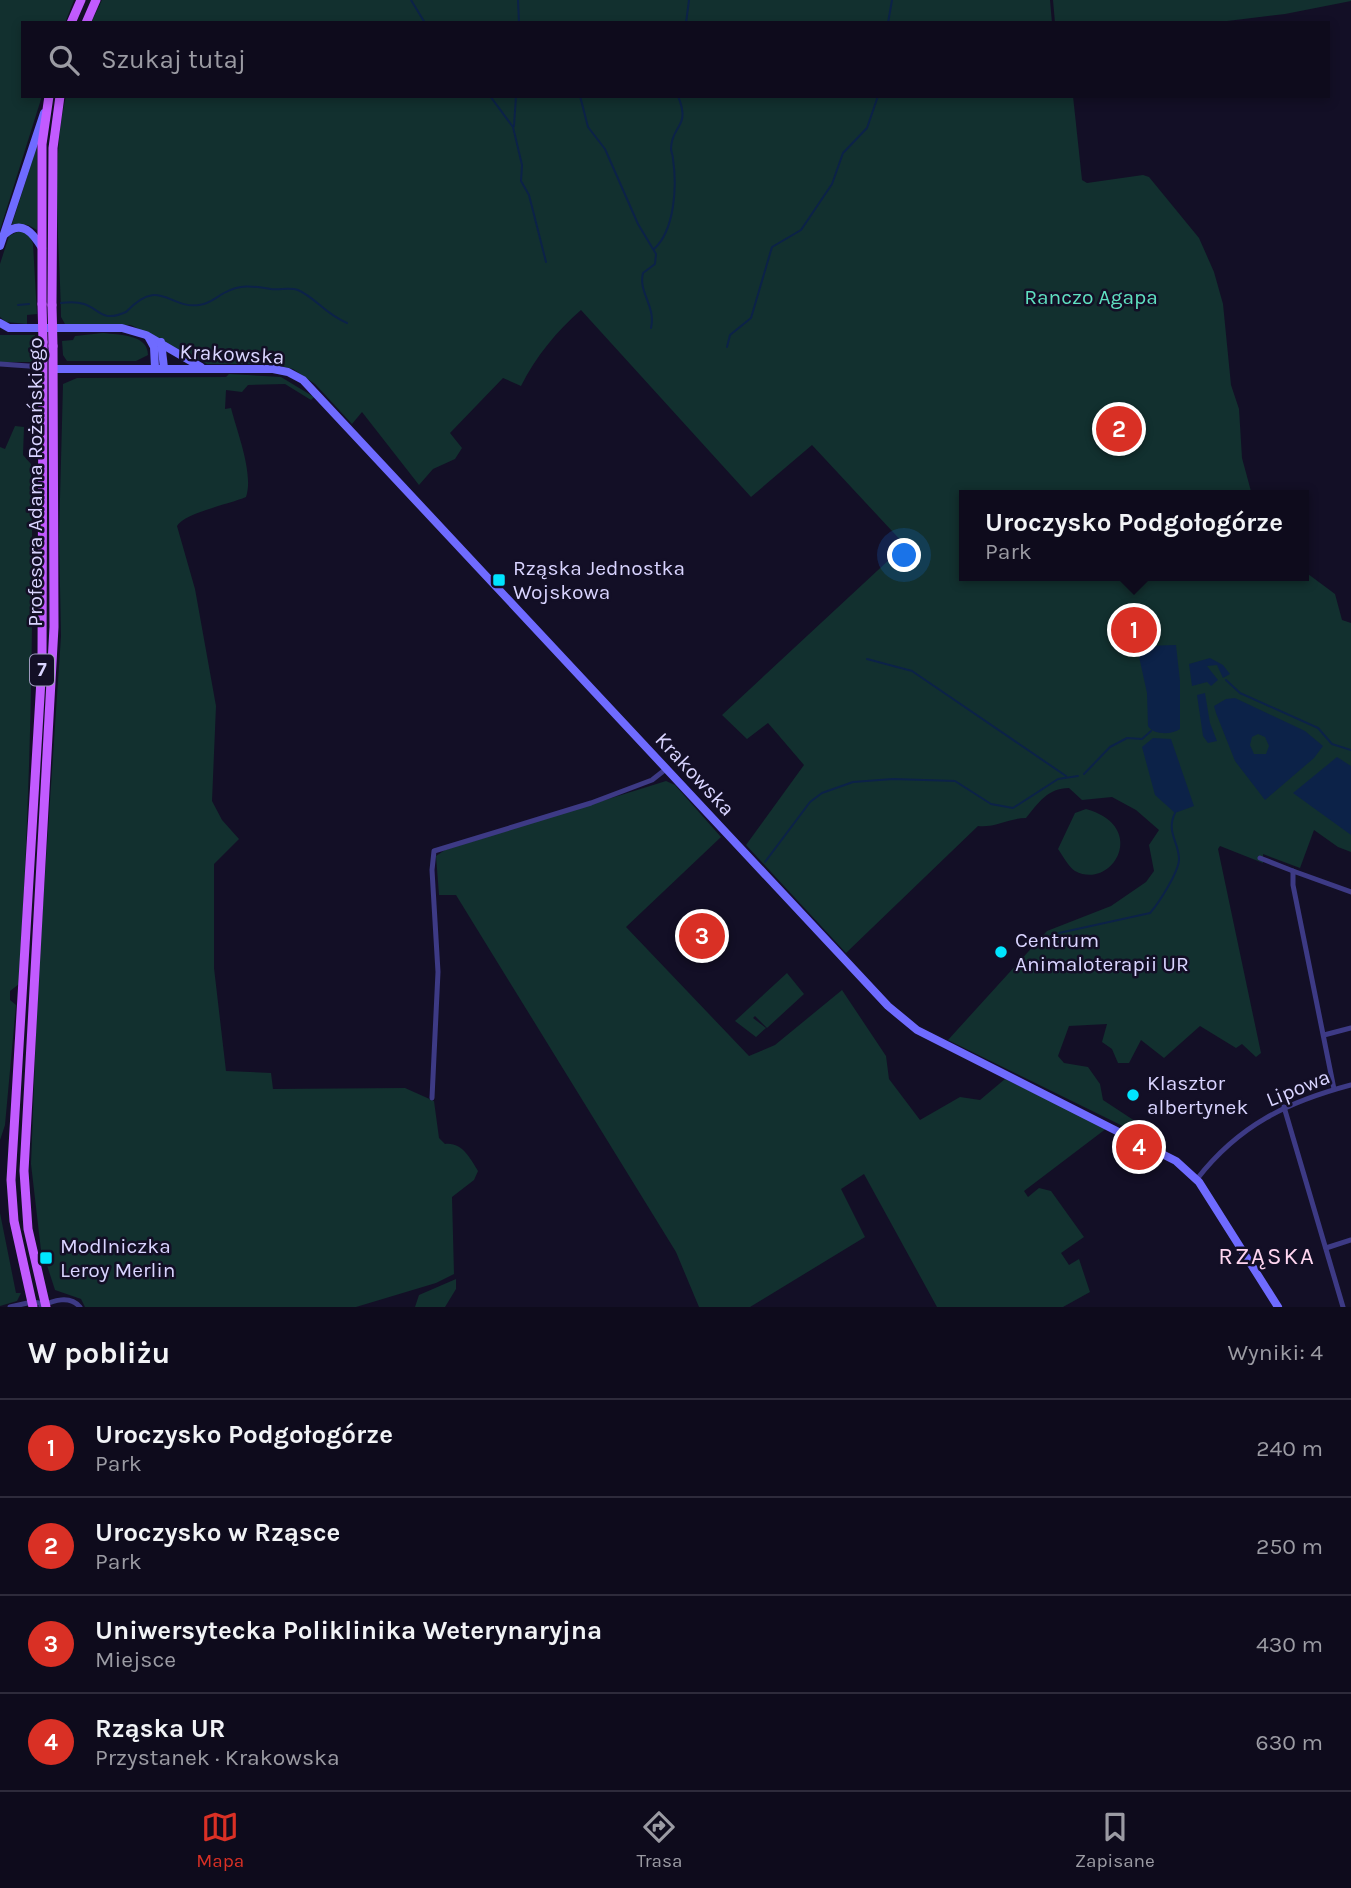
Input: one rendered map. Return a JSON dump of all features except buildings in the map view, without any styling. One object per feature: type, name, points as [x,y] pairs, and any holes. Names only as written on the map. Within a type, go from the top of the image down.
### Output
[{"type":"main road","points":[[72,21],[81,0]]},
{"type":"main road","points":[[87,21],[96,0]]},
{"type":"main road","name":"7","points":[[46,111],[49,98]]},
{"type":"main road","name":"Profesora Adama Rożańskiego","points":[[40,1305],[14,1221],[11,1180],[42,663],[43,342],[53,158],[60,98]]},
{"type":"main road","name":"Profesora Adama Rożańskiego","points":[[40,1305],[24,1171],[54,627],[53,369],[43,250],[42,167],[46,111]]},
{"type":"street","points":[[0,246],[46,111]]},
{"type":"street","points":[[3,236],[13,228],[24,227],[33,234],[43,250]]},
{"type":"street","points":[[0,323],[4,328],[122,328],[148,336],[204,368]]},
{"type":"street","points":[[148,336],[159,368]]},
{"type":"street","points":[[159,368],[160,342]]},
{"type":"street","points":[[0,364],[43,367]]},
{"type":"street","name":"Krakowska","points":[[53,369],[283,370],[310,386],[888,1006],[917,1030],[1158,1149],[1197,1179],[1231,1228],[1278,1307]]},
{"type":"street","points":[[432,1098],[439,972],[433,852],[443,846],[591,803],[652,780],[666,769]]},
{"type":"street","points":[[1260,858],[1351,892]]},
{"type":"street","points":[[1293,871],[1293,885],[1334,1089]]},
{"type":"street","points":[[1324,1035],[1351,1028]]},
{"type":"street","name":"Lipowa","points":[[1197,1179],[1231,1142],[1284,1107],[1351,1085]]},
{"type":"street","points":[[1284,1107],[1343,1307]]},
{"type":"street","points":[[1326,1248],[1351,1240]]},
{"type":"street","points":[[10,1307],[68,1300],[79,1307]]},
{"type":"green space","points":[[0,0],[74,0],[66,21],[21,21],[21,98],[41,98],[0,230]]},
{"type":"green space","points":[[102,0],[1050,0],[1052,21],[92,21]]},
{"type":"green space","points":[[1053,0],[1351,0],[1285,14],[1227,21],[1055,21]]},
{"type":"green space","name":"Ranczo Agapa","points":[[66,98],[1073,98],[1082,180],[1087,183],[1143,175],[1149,177],[1199,238],[1214,272],[1223,304],[1231,385],[1239,409],[1242,458],[1251,490],[959,490],[959,581],[1309,581],[1309,575],[1335,594],[1342,620],[1351,623],[1351,852],[1338,847],[1314,830],[1300,868],[1263,854],[1263,863],[1220,846],[1218,849],[1261,1053],[1256,1057],[1242,1044],[1236,1048],[1200,1026],[1164,1058],[1141,1040],[1129,1063],[1118,1063],[1112,1049],[1102,1042],[1107,1024],[1069,1026],[1058,1056],[1064,1063],[1088,1067],[1100,1084],[1103,1100],[1141,1125],[1139,1134],[948,1040],[1047,931],[1111,906],[1146,882],[1154,871],[1149,845],[1159,830],[1136,810],[1112,797],[1082,800],[1069,788],[1062,789],[1044,797],[1026,818],[978,826],[846,953],[746,845],[804,765],[768,723],[747,739],[722,715],[905,545],[812,445],[751,497],[581,310],[533,364],[521,386],[503,378],[450,433],[462,448],[455,459],[433,469],[419,485],[362,412],[352,424],[315,384],[293,369],[273,364],[207,364],[131,325],[65,324],[61,317],[57,206],[61,122]]},
{"type":"green space","points":[[37,146],[37,230],[28,225],[12,224]]},
{"type":"green space","points":[[19,231],[29,234],[33,244],[37,314],[27,315],[27,324],[6,322],[0,317],[0,264],[9,236]]},
{"type":"green space","points":[[103,333],[138,339],[147,348],[148,355],[136,361],[67,361],[63,355],[62,341],[73,340],[75,336]]},
{"type":"green space","points":[[0,335],[35,335],[38,362],[0,362]]},
{"type":"green space","points":[[229,374],[281,377],[314,397],[311,400],[285,384],[248,385],[242,392],[226,390],[225,409],[231,408],[246,465],[246,497],[188,517],[177,526],[195,589],[216,706],[212,801],[222,820],[239,839],[214,864],[214,968],[226,1071],[271,1073],[273,1089],[405,1088],[434,1101],[439,1138],[445,1144],[461,1148],[478,1171],[474,1180],[452,1197],[454,1274],[436,1283],[356,1307],[85,1307],[81,1299],[55,1290],[45,1259],[42,1259],[31,1164],[38,980],[61,636],[59,537],[63,384],[77,378],[226,377]]},
{"type":"green space","points":[[15,426],[24,427],[23,455],[31,464],[30,724],[19,984],[10,991],[10,1000],[16,1005],[5,1125],[0,1140],[0,447],[5,449]]},
{"type":"green space","points":[[666,781],[675,785],[721,837],[626,927],[749,1056],[775,1045],[842,990],[886,1056],[889,1079],[920,1120],[960,1097],[980,1100],[1005,1079],[1107,1128],[1024,1191],[1028,1197],[1039,1188],[1051,1191],[1084,1237],[1061,1253],[1069,1265],[1079,1259],[1090,1292],[1063,1307],[937,1307],[864,1174],[841,1189],[865,1237],[750,1307],[699,1307],[676,1252],[456,895],[439,895],[436,856],[445,850]]},
{"type":"green space","points":[[1086,809],[1105,818],[1116,829],[1120,842],[1112,865],[1089,875],[1072,869],[1058,849],[1075,813]]},
{"type":"green space","points":[[787,973],[804,994],[767,1028],[755,1016],[753,1018],[766,1028],[756,1037],[735,1021]]},
{"type":"green space","points":[[0,1213],[16,1293],[21,1293],[17,1301],[0,1306]]},
{"type":"green space","points":[[456,1279],[456,1289],[445,1307],[415,1307],[419,1295]]},
{"type":"water","points":[[1176,645],[1180,681],[1180,729],[1163,733],[1148,726],[1147,693],[1138,652],[1142,646]]},
{"type":"water","points":[[1210,658],[1223,665],[1230,674],[1223,678],[1217,665],[1207,666],[1218,680],[1211,686],[1207,682],[1192,686],[1189,664]]},
{"type":"water","points":[[1205,693],[1210,723],[1217,741],[1208,743],[1203,736],[1197,695]]},
{"type":"water","points":[[1235,698],[1305,731],[1323,746],[1314,758],[1265,800],[1235,761],[1216,713],[1214,706],[1226,699]],"holes":[[[1258,734],[1265,737],[1269,746],[1266,754],[1254,754],[1250,745],[1252,737]]]},
{"type":"water","points":[[1153,738],[1171,739],[1194,806],[1175,813],[1155,795],[1142,747]]},
{"type":"water","points":[[1337,757],[1351,766],[1351,835],[1293,793]]},
{"type":"waterway","points":[[411,0],[424,21]]},
{"type":"waterway","points":[[518,0],[519,21]]},
{"type":"waterway","points":[[686,21],[689,0]]},
{"type":"waterway","points":[[888,21],[892,0]]},
{"type":"waterway","points":[[491,98],[513,127],[522,165],[521,181],[529,195],[546,262]]},
{"type":"waterway","points":[[514,126],[516,98]]},
{"type":"waterway","points":[[581,98],[588,127],[605,149],[638,224],[656,254],[655,264],[643,273],[642,280],[651,313],[651,328]]},
{"type":"waterway","points":[[654,249],[666,231],[673,207],[675,182],[671,148],[683,114],[679,98]]},
{"type":"waterway","points":[[727,347],[730,335],[751,318],[772,247],[801,230],[832,184],[843,153],[867,128],[877,98]]},
{"type":"waterway","points":[[61,303],[82,303],[111,316],[126,312],[147,296],[164,296],[179,303],[199,305],[241,287],[292,289],[304,293],[347,323]]},
{"type":"waterway","points":[[18,305],[29,304]]},
{"type":"waterway","points":[[867,659],[912,671],[1066,776]]},
{"type":"waterway","points":[[1226,680],[1240,693],[1318,728],[1332,744],[1351,750]]},
{"type":"waterway","points":[[1084,774],[1110,747],[1127,738],[1142,739],[1151,731]]},
{"type":"waterway","points":[[765,862],[810,802],[822,793],[853,782],[893,779],[955,781],[991,804],[1013,808],[1058,779],[1078,776]]},
{"type":"waterway","points":[[1059,933],[1150,913],[1168,886],[1178,863],[1172,831],[1175,813]]},
{"type":"place","name":"Uroczysko w Rząsce","points":[[1119,429]]},
{"type":"place","name":"Rząska Jednostka Wojskowa","points":[[499,580]]},
{"type":"place","name":"Uroczysko Podgołogórze","points":[[1134,630]]},
{"type":"place","name":"Uniwersytecka Poliklinika Weterynaryjna","points":[[702,936]]},
{"type":"place","name":"Centrum Animaloterapii UR","points":[[1001,952]]},
{"type":"place","name":"Klasztor albertynek","points":[[1133,1095]]},
{"type":"place","name":"Rząska UR","points":[[1139,1147]]},
{"type":"place","name":"Modlniczka Leroy Merlin","points":[[46,1258]]},
{"type":"district","name":"RZĄSKA","points":[[1267,1256]]}]
